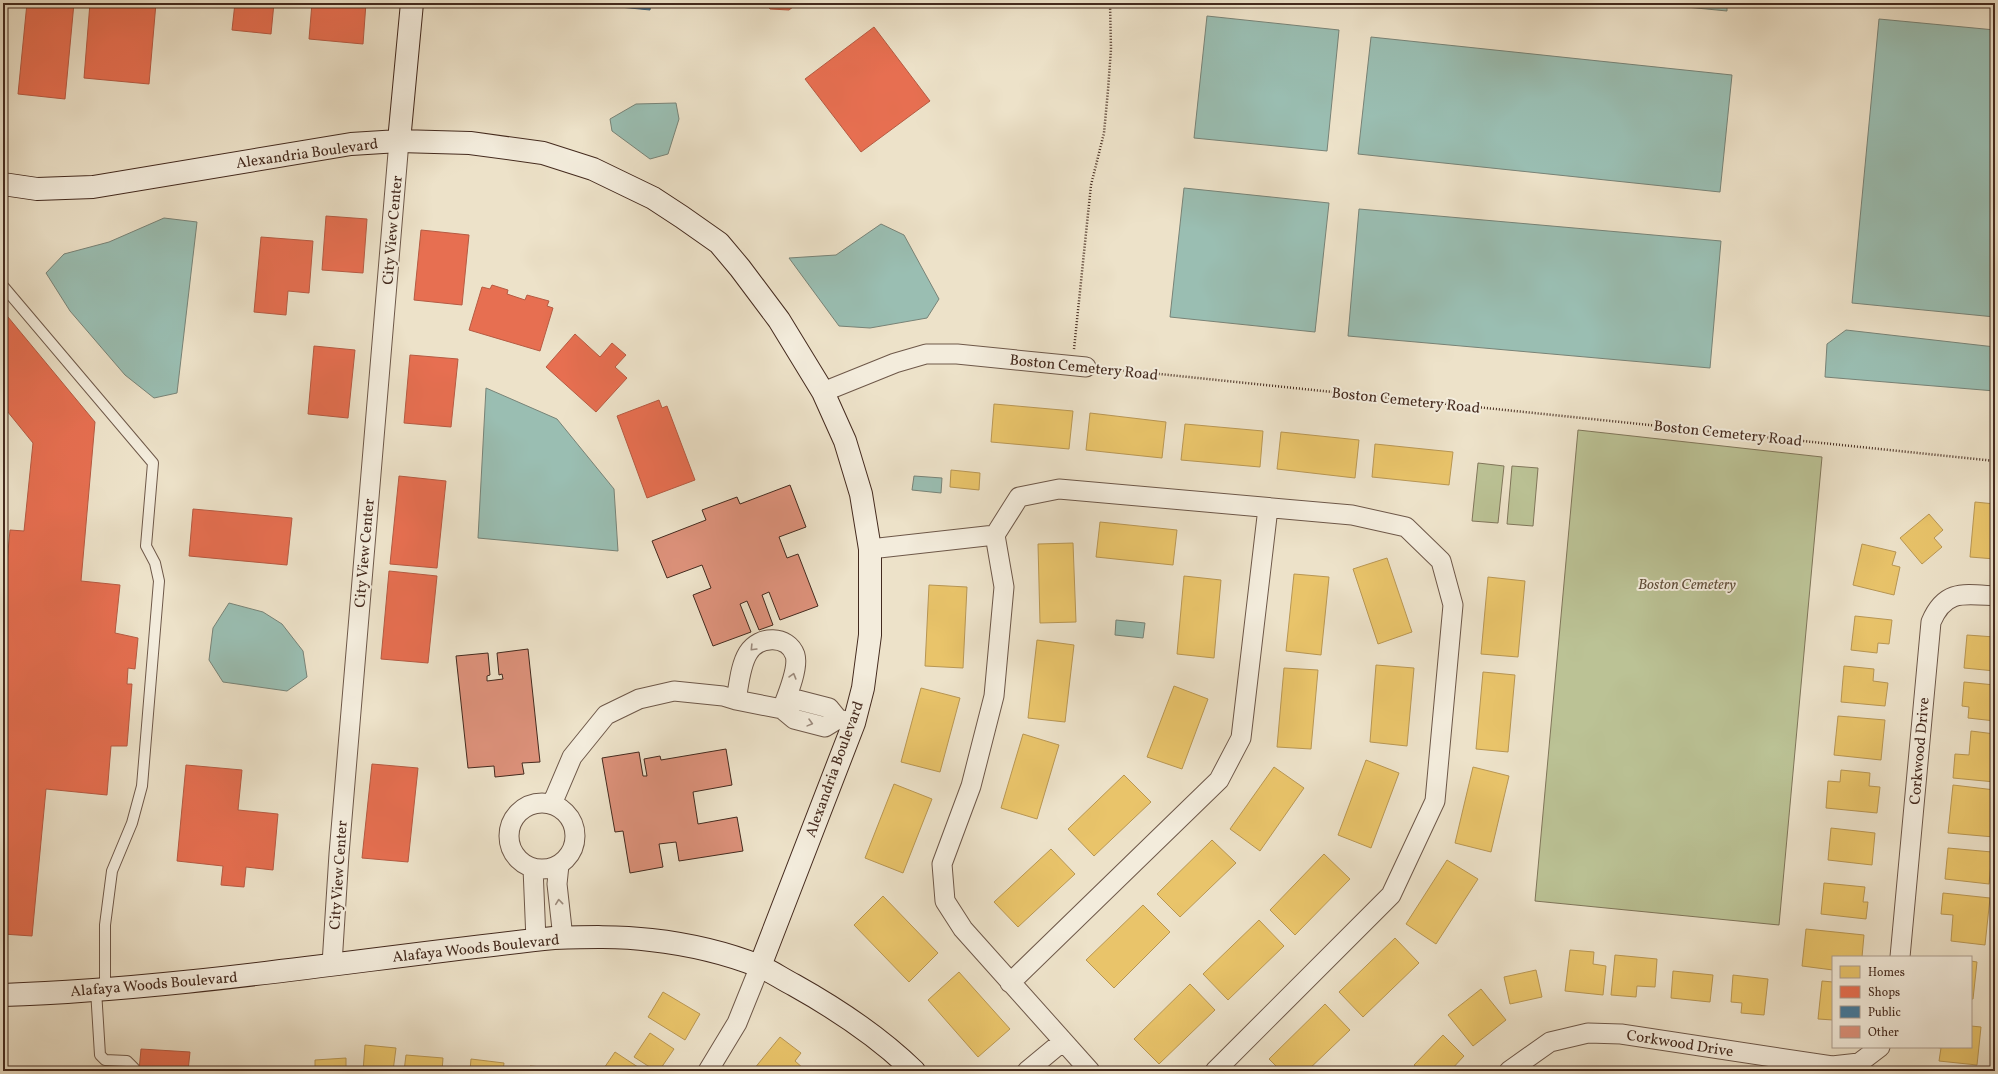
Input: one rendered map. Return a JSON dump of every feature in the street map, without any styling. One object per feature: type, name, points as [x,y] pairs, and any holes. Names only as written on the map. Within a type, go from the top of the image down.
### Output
[{"type":"street","points":[[399,141],[412,3]]},
{"type":"street","name":"Alexandria Boulevard","points":[[3,185],[37,189],[93,187],[351,144],[399,141],[470,143],[544,153],[593,169],[653,198],[714,240],[728,253],[779,320],[823,392],[845,441],[851,461],[860,494],[870,549],[870,635],[863,688],[846,721],[760,966]]},
{"type":"street","name":"City View Center","points":[[332,964],[339,854],[399,141]]},
{"type":"street","name":"Boston Cemetery Road","points":[[823,392],[895,363],[926,354],[957,354],[1079,366]]},
{"type":"street","points":[[1090,1071],[1062,1042],[962,929],[945,901],[942,864],[971,786],[994,696],[1004,586],[995,535],[1019,497],[1059,489],[1352,515],[1406,527],[1441,560],[1453,605],[1435,801],[1391,895],[1215,1071]]},
{"type":"street","points":[[1010,983],[1220,780],[1241,738],[1268,508]]},
{"type":"street","points":[[870,549],[995,535]]},
{"type":"street","name":"Corkwood Drive","points":[[1900,956],[1931,622],[1937,608],[1951,597],[1965,594],[1995,596]]},
{"type":"street","points":[[736,700],[745,660],[749,652],[762,641],[770,639],[779,640],[788,644],[796,656],[795,671],[782,709]]},
{"type":"street","points":[[552,804],[572,757],[606,716],[639,699],[674,690],[723,696],[782,709],[798,700],[829,708],[846,721]]},
{"type":"street","points":[[538,803],[552,804],[563,810],[572,820],[576,832],[574,846],[568,857],[558,865],[546,870],[533,868],[521,862],[513,852],[509,840],[510,827],[516,815],[526,807],[538,803]]},
{"type":"street","points":[[558,865],[558,884],[563,938]]},
{"type":"street","points":[[533,868],[536,940]]},
{"type":"street","name":"Alafaya Woods Boulevard","points":[[3,995],[101,990],[259,974],[536,940],[618,937],[651,940],[711,951],[760,966],[823,1001],[869,1032],[894,1051],[914,1071]]},
{"type":"street","points":[[708,1071],[737,1023],[760,966]]},
{"type":"street","name":"Corkwood Drive","points":[[1512,1070],[1550,1042],[1588,1033],[1621,1034],[1832,1066],[1859,1063],[1879,1048]]},
{"type":"street","points":[[1027,1071],[1062,1042]]},
{"type":"lane","points":[[3,286],[153,463],[146,546],[155,563],[159,581],[142,786],[132,823],[112,871],[105,924],[101,990],[100,1055],[105,1060],[127,1061],[134,1068],[133,1071]]},
{"type":"path","points":[[1079,366],[1091,185],[1104,132],[1108,97],[1111,49],[1110,3]]},
{"type":"path","name":"Boston Cemetery Road","points":[[1079,366],[1995,461]]},
{"type":"green space","name":"Boston Cemetery","points":[[1578,430],[1822,457],[1779,925],[1535,901]]},
{"type":"green space","points":[[1478,463],[1504,466],[1498,523],[1472,521]]},
{"type":"green space","points":[[1512,466],[1538,468],[1533,526],[1507,524]]},
{"type":"water","points":[[1645,3],[1727,3],[1727,11]]},
{"type":"water","points":[[1207,16],[1339,30],[1327,151],[1194,138]]},
{"type":"water","points":[[1879,19],[1995,30],[1995,317],[1852,303]]},
{"type":"water","points":[[1371,37],[1732,75],[1720,192],[1358,154]]},
{"type":"water","points":[[676,103],[679,119],[668,154],[650,159],[612,131],[610,119],[636,104]]},
{"type":"water","points":[[1184,188],[1329,203],[1315,332],[1170,317]]},
{"type":"water","points":[[1359,209],[1721,241],[1710,368],[1348,336]]},
{"type":"water","points":[[164,218],[197,222],[177,393],[154,398],[125,375],[70,311],[46,273],[64,254],[109,242]]},
{"type":"water","points":[[881,224],[904,235],[939,299],[927,318],[870,328],[839,326],[789,258],[836,255]]},
{"type":"water","points":[[1846,330],[1995,347],[1995,391],[1825,377],[1827,344]]},
{"type":"water","points":[[486,388],[557,419],[614,489],[618,551],[478,538]]},
{"type":"water","points":[[914,476],[942,478],[941,493],[912,490]]},
{"type":"water","points":[[229,603],[263,612],[282,624],[303,651],[307,677],[287,691],[223,682],[209,660],[213,628]]},
{"type":"water","points":[[1116,620],[1145,623],[1143,638],[1115,635]]},
{"type":"building: Homes","points":[[994,404],[1073,411],[1069,449],[991,442]]},
{"type":"building: Homes","points":[[1090,413],[1166,422],[1162,458],[1086,450]]},
{"type":"building: Homes","points":[[1185,424],[1263,431],[1260,467],[1181,460]]},
{"type":"building: Homes","points":[[1281,432],[1359,440],[1355,478],[1277,469]]},
{"type":"building: Homes","points":[[1375,444],[1453,452],[1449,485],[1372,477]]},
{"type":"building: Homes","points":[[951,470],[980,473],[979,490],[950,487]]},
{"type":"building: Homes","points":[[1975,502],[1995,504],[1995,559],[1970,557]]},
{"type":"building: Homes","points":[[1929,514],[1943,530],[1934,538],[1942,547],[1922,564],[1900,538]]},
{"type":"building: Homes","points":[[1100,522],[1177,530],[1173,565],[1096,557]]},
{"type":"building: Homes","points":[[1073,543],[1076,622],[1040,623],[1038,544]]},
{"type":"building: Homes","points":[[1862,544],[1896,552],[1892,565],[1900,567],[1894,595],[1853,585]]},
{"type":"building: Homes","points":[[1387,558],[1412,632],[1378,644],[1353,569]]},
{"type":"building: Homes","points":[[1294,574],[1329,577],[1321,655],[1286,651]]},
{"type":"building: Homes","points":[[1184,576],[1221,580],[1214,658],[1177,654]]},
{"type":"building: Homes","points":[[1488,577],[1525,581],[1518,657],[1481,654]]},
{"type":"building: Homes","points":[[929,585],[967,587],[963,668],[925,666]]},
{"type":"building: Homes","points":[[1855,616],[1892,620],[1889,644],[1878,643],[1877,653],[1851,650]]},
{"type":"building: Homes","points":[[1967,635],[1995,637],[1995,671],[1964,668]]},
{"type":"building: Homes","points":[[1037,640],[1074,645],[1065,722],[1028,718]]},
{"type":"building: Homes","points":[[1376,665],[1414,668],[1407,746],[1370,742]]},
{"type":"building: Homes","points":[[1844,666],[1874,669],[1873,681],[1888,683],[1885,706],[1841,702]]},
{"type":"building: Homes","points":[[1284,668],[1318,670],[1311,749],[1277,747]]},
{"type":"building: Homes","points":[[1483,672],[1515,675],[1508,752],[1476,749]]},
{"type":"building: Homes","points":[[1964,682],[1995,685],[1995,721],[1968,718],[1969,707],[1962,706]]},
{"type":"building: Homes","points":[[1174,686],[1208,699],[1182,769],[1147,757]]},
{"type":"building: Homes","points":[[921,688],[960,698],[940,772],[901,762]]},
{"type":"building: Homes","points":[[1838,716],[1885,720],[1881,760],[1834,755]]},
{"type":"building: Homes","points":[[1971,731],[1995,734],[1995,782],[1953,778],[1955,754],[1969,755]]},
{"type":"building: Homes","points":[[1023,734],[1059,745],[1037,819],[1001,808]]},
{"type":"building: Homes","points":[[1366,760],[1399,773],[1371,848],[1338,835]]},
{"type":"building: Homes","points":[[1274,767],[1304,788],[1260,851],[1230,829]]},
{"type":"building: Homes","points":[[1473,767],[1509,776],[1491,852],[1455,843]]},
{"type":"building: Homes","points":[[1841,770],[1870,773],[1869,786],[1880,787],[1877,813],[1826,808],[1828,781],[1840,782]]},
{"type":"building: Homes","points":[[1124,775],[1151,802],[1094,856],[1068,829]]},
{"type":"building: Homes","points":[[894,784],[932,799],[903,873],[865,858]]},
{"type":"building: Homes","points":[[1953,785],[1995,790],[1994,837],[1948,833]]},
{"type":"building: Homes","points":[[1831,828],[1875,833],[1872,865],[1828,860]]},
{"type":"building: Homes","points":[[1212,840],[1236,863],[1180,917],[1157,894]]},
{"type":"building: Homes","points":[[1948,848],[1992,852],[1989,884],[1945,879]]},
{"type":"building: Homes","points":[[1051,849],[1075,874],[1018,927],[994,902]]},
{"type":"building: Homes","points":[[1324,854],[1350,879],[1295,935],[1270,910]]},
{"type":"building: Homes","points":[[1447,860],[1478,879],[1436,944],[1406,924]]},
{"type":"building: Homes","points":[[1824,883],[1865,887],[1863,902],[1868,902],[1866,919],[1821,914]]},
{"type":"building: Homes","points":[[1943,893],[1990,898],[1985,945],[1951,941],[1953,915],[1941,914]]},
{"type":"building: Homes","points":[[883,896],[938,953],[909,982],[854,925]]},
{"type":"building: Homes","points":[[1143,905],[1170,932],[1114,988],[1086,960]]},
{"type":"building: Homes","points":[[1259,920],[1284,946],[1228,1000],[1203,974]]},
{"type":"building: Homes","points":[[1806,929],[1864,935],[1862,956],[1832,956],[1832,970],[1802,966]]},
{"type":"building: Homes","points":[[1395,938],[1419,963],[1363,1017],[1339,992]]},
{"type":"building: Homes","points":[[1570,950],[1594,952],[1593,964],[1606,966],[1603,995],[1565,991]]},
{"type":"building: Homes","points":[[1615,955],[1657,959],[1655,987],[1637,986],[1636,997],[1611,995]]},
{"type":"building: Homes","points":[[1972,961],[1977,962],[1972,999]]},
{"type":"building: Homes","points":[[1536,970],[1542,997],[1510,1004],[1504,977]]},
{"type":"building: Homes","points":[[1673,971],[1713,975],[1710,1002],[1671,998]]},
{"type":"building: Homes","points":[[959,972],[1010,1029],[978,1057],[928,1000]]},
{"type":"building: Homes","points":[[1733,975],[1768,979],[1764,1015],[1741,1013],[1742,1003],[1731,1002]]},
{"type":"building: Homes","points":[[1822,981],[1832,982],[1832,1020],[1818,1019]]},
{"type":"building: Homes","points":[[1190,984],[1215,1010],[1159,1064],[1134,1039]]},
{"type":"building: Homes","points":[[1481,989],[1506,1020],[1473,1046],[1448,1015]]},
{"type":"building: Homes","points":[[663,992],[700,1014],[685,1040],[648,1017]]},
{"type":"building: Homes","points":[[1325,1004],[1350,1030],[1307,1071],[1281,1071],[1269,1059]]},
{"type":"building: Homes","points":[[1972,1026],[1981,1027],[1977,1065],[1939,1061],[1941,1048],[1972,1048]]},
{"type":"building: Homes","points":[[650,1033],[674,1049],[659,1071],[656,1071],[634,1057]]},
{"type":"building: Homes","points":[[1443,1035],[1464,1056],[1450,1071],[1421,1071],[1414,1065]]},
{"type":"building: Homes","points":[[780,1037],[801,1053],[795,1061],[804,1069],[803,1071],[756,1071],[754,1069]]},
{"type":"building: Homes","points":[[365,1045],[396,1048],[393,1071],[363,1071]]},
{"type":"building: Homes","points":[[615,1052],[644,1071],[602,1071]]},
{"type":"building: Homes","points":[[406,1055],[443,1058],[442,1071],[404,1071]]},
{"type":"building: Homes","points":[[346,1058],[346,1071],[315,1071],[315,1060]]},
{"type":"building: Homes","points":[[471,1059],[504,1063],[503,1071],[458,1071],[459,1069],[470,1070]]},
{"type":"building: Homes","points":[[530,1066],[556,1068],[556,1071],[530,1071]]},
{"type":"building: Shops","points":[[27,3],[74,3],[65,99],[18,94]]},
{"type":"building: Shops","points":[[90,3],[156,3],[149,84],[84,78]]},
{"type":"building: Shops","points":[[235,3],[274,3],[271,34],[232,30]]},
{"type":"building: Shops","points":[[312,3],[366,3],[363,44],[309,39]]},
{"type":"building: Shops","points":[[765,3],[798,3],[789,10],[770,9]]},
{"type":"building: Shops","points":[[874,27],[930,101],[861,152],[805,79]]},
{"type":"building: Shops","points":[[326,216],[367,219],[363,273],[322,270]]},
{"type":"building: Shops","points":[[421,230],[469,235],[462,305],[414,300]]},
{"type":"building: Shops","points":[[261,237],[313,241],[309,293],[288,291],[286,315],[254,312]]},
{"type":"building: Shops","points":[[492,285],[508,290],[507,294],[525,300],[527,295],[549,301],[547,306],[553,308],[540,351],[469,330],[482,287],[490,289]]},
{"type":"building: Shops","points":[[3,311],[95,422],[81,581],[120,585],[115,633],[138,638],[135,669],[128,668],[127,684],[132,684],[127,746],[111,746],[107,795],[46,789],[32,936],[3,934],[3,573],[6,574],[10,530],[24,531],[33,443],[3,406]]},
{"type":"building: Shops","points":[[575,334],[600,357],[612,343],[626,355],[615,367],[627,378],[596,412],[546,367]]},
{"type":"building: Shops","points":[[314,346],[355,350],[348,418],[308,414]]},
{"type":"building: Shops","points":[[410,355],[458,359],[451,427],[404,423]]},
{"type":"building: Shops","points":[[659,400],[662,408],[667,406],[695,480],[647,498],[617,416]]},
{"type":"building: Shops","points":[[399,476],[446,481],[437,568],[390,564]]},
{"type":"building: Shops","points":[[193,509],[292,518],[287,565],[189,556]]},
{"type":"building: Shops","points":[[389,571],[437,576],[428,663],[381,659]]},
{"type":"building: Shops","points":[[372,764],[418,768],[408,862],[362,858]]},
{"type":"building: Shops","points":[[186,765],[242,770],[238,810],[278,814],[273,870],[246,867],[244,887],[221,885],[223,866],[177,861]]},
{"type":"building: Shops","points":[[141,1049],[190,1052],[188,1071],[139,1071]]},
{"type":"building: Public","points":[[579,3],[651,3],[650,10]]},
{"type":"building: Other","points":[[790,485],[806,527],[779,537],[787,558],[798,554],[818,606],[780,620],[769,592],[762,595],[773,625],[759,630],[747,601],[740,604],[751,632],[713,646],[693,595],[711,588],[702,565],[667,578],[652,541],[706,520],[702,510],[737,497],[740,504]]},
{"type":"building: Other","points":[[528,649],[540,762],[522,763],[524,774],[495,777],[494,766],[468,768],[456,656],[488,653],[490,675],[487,676],[487,681],[503,679],[502,674],[499,675],[497,653]]},
{"type":"building: Other","points":[[726,749],[732,785],[693,792],[698,824],[737,817],[743,851],[679,861],[676,842],[659,844],[663,867],[630,873],[623,831],[615,832],[602,758],[639,752],[643,776],[647,776],[644,759],[660,756],[661,760]]}]
